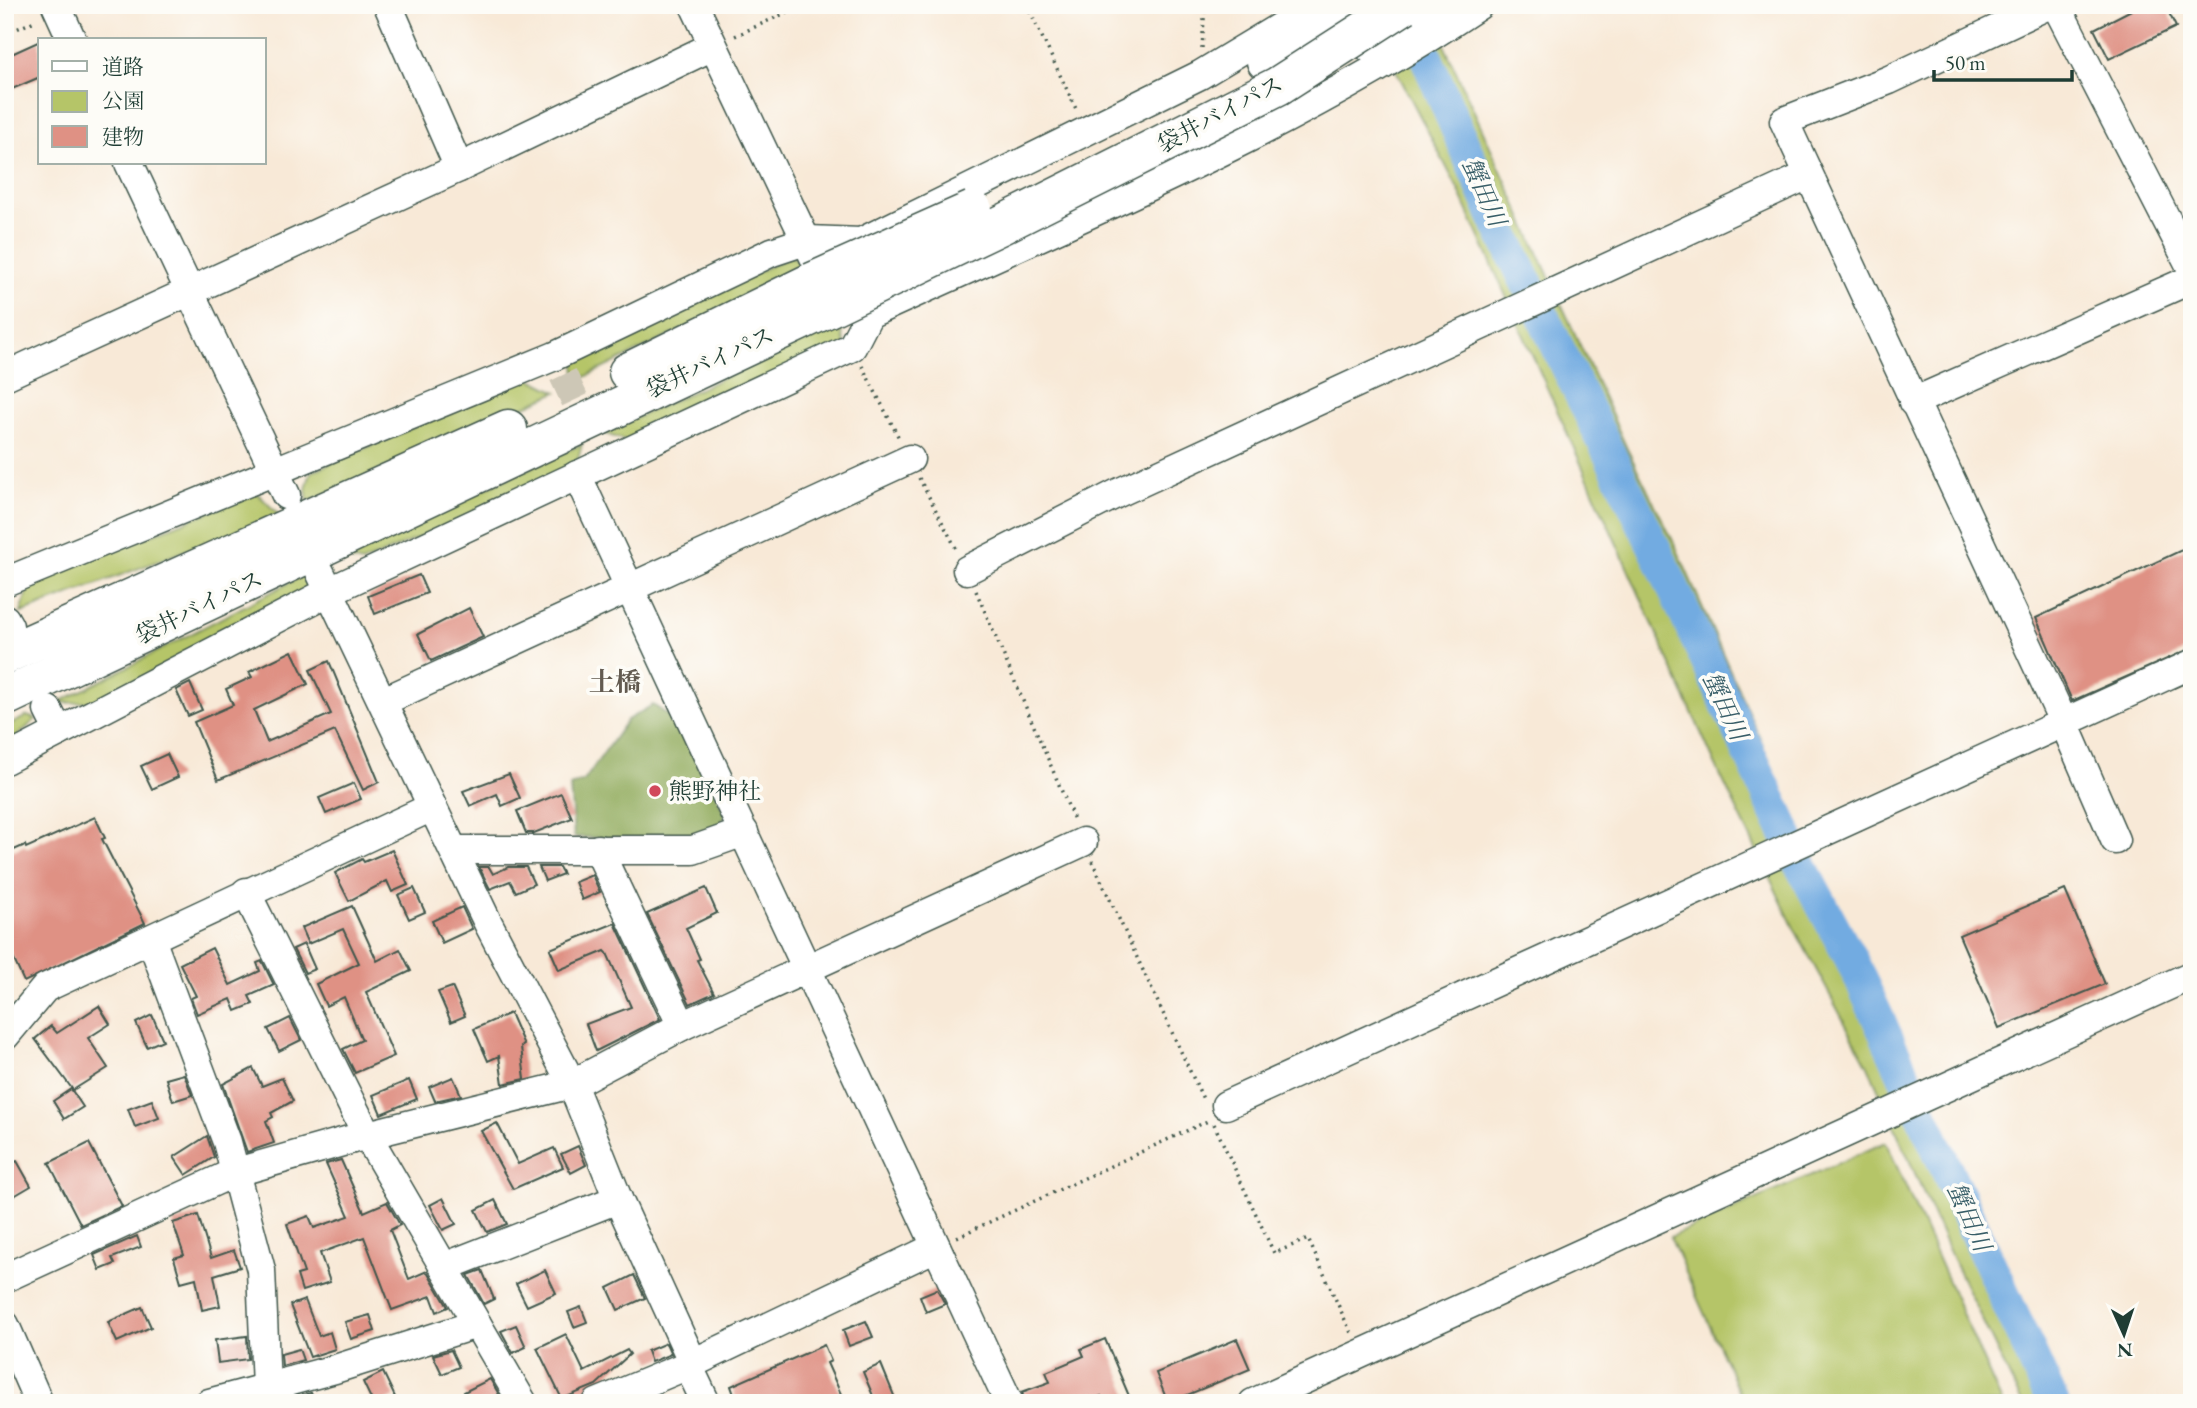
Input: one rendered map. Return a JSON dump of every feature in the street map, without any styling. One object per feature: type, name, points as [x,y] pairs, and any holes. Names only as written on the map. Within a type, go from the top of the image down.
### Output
[{"type":"highway","points":[[1272,73],[1342,5]]},
{"type":"highway","name":"袋井バイパス","points":[[1272,73],[1366,5]]},
{"type":"highway","name":"袋井バイパス","points":[[6,634],[128,600],[538,415],[819,295],[1001,225],[1272,73],[1404,5]]},
{"type":"highway","points":[[1272,73],[1357,52],[1442,17]]},
{"type":"highway","name":"袋井バイパス","points":[[5,697],[143,634],[547,438],[819,295]]},
{"type":"highway","points":[[5,715],[74,685],[143,634]]},
{"type":"street","points":[[388,5],[459,168]]},
{"type":"street","points":[[694,5],[808,240],[852,347]]},
{"type":"street","points":[[5,582],[280,484],[559,366],[772,253],[808,240],[861,242],[1200,75],[1315,5]]},
{"type":"street","points":[[5,760],[53,721],[325,581],[577,475],[601,453],[852,347],[869,314],[1204,160],[1381,68],[1442,17],[1479,5]]},
{"type":"street","points":[[2048,5],[1889,80],[1784,121],[2064,723],[2115,840]]},
{"type":"street","points":[[2056,5],[2192,269]]},
{"type":"street","points":[[57,8],[71,38]]},
{"type":"street","points":[[5,376],[459,168],[713,46]]},
{"type":"street","points":[[129,164],[280,484]]},
{"type":"street","points":[[967,570],[1118,493],[1808,175]]},
{"type":"street","points":[[1913,402],[2192,279]]},
{"type":"street","points":[[384,701],[910,459]]},
{"type":"street","points":[[577,475],[1009,1403]]},
{"type":"street","points":[[325,581],[488,923],[572,1084],[618,1199],[706,1403]]},
{"type":"street","points":[[1219,1112],[1504,976],[1520,974],[1839,824],[2192,664]]},
{"type":"street","points":[[5,1036],[45,988],[432,807]]},
{"type":"street","points":[[455,850],[693,850],[744,832]]},
{"type":"street","points":[[5,1278],[233,1173],[368,1135],[572,1084],[682,1026],[1083,842]]},
{"type":"street","points":[[598,849],[682,1026]]},
{"type":"street","points":[[246,892],[368,1135],[523,1403]]},
{"type":"street","points":[[151,939],[227,1142],[233,1173],[261,1270],[266,1387]]},
{"type":"street","points":[[1253,1403],[2192,975]]},
{"type":"street","points":[[444,1267],[618,1199]]},
{"type":"street","points":[[597,1403],[690,1364],[936,1247]]},
{"type":"street","points":[[209,1403],[477,1324]]},
{"type":"street","points":[[5,1325],[39,1403]]},
{"type":"path","points":[[713,46],[803,5]]},
{"type":"path","points":[[1027,5],[1086,131]]},
{"type":"path","points":[[1200,75],[1205,5]]},
{"type":"path","points":[[5,34],[57,8]]},
{"type":"path","points":[[852,347],[967,570],[1083,842],[1219,1112],[1274,1253],[1308,1239],[1360,1354]]},
{"type":"path","points":[[936,1247],[1219,1112]]},
{"type":"green space","points":[[1362,5],[1426,5],[1627,449],[1676,547],[1822,881],[2068,1403],[2022,1403],[1950,1253],[1868,1066],[1794,928],[1716,766],[1459,191]]},
{"type":"green space","points":[[792,256],[805,270],[577,381],[574,357]]},
{"type":"green space","points":[[840,324],[846,349],[629,442],[603,433]]},
{"type":"green space","points":[[527,377],[557,392],[308,502],[306,489],[311,472]]},
{"type":"green space","points":[[582,444],[576,467],[362,563],[336,557]]},
{"type":"green space","points":[[257,493],[279,515],[21,613],[29,583]]},
{"type":"green space","points":[[304,575],[310,591],[95,702],[58,703]]},
{"type":"green space","points":[[653,705],[683,725],[725,814],[716,842],[574,837],[570,786],[584,781],[627,720]]},
{"type":"green space","points":[[27,716],[36,719],[5,748],[5,727]]},
{"type":"green space","points":[[1886,1142],[2002,1403],[1744,1403],[1670,1237]]},
{"type":"building","points":[[2141,5],[2165,5],[2176,27],[2109,59],[2094,29]]},
{"type":"building","points":[[38,42],[38,78],[5,92],[5,57]]},
{"type":"building","points":[[2186,548],[2192,560],[2192,648],[2072,701],[2036,618]]},
{"type":"building","points":[[419,575],[427,593],[375,614],[368,596]]},
{"type":"building","points":[[469,608],[483,637],[431,661],[418,634]]},
{"type":"building","points":[[292,651],[308,684],[254,710],[267,742],[331,714],[310,670],[329,661],[379,782],[363,790],[335,731],[218,780],[194,722],[233,705],[226,689],[252,677],[249,672]]},
{"type":"building","points":[[190,683],[202,710],[188,716],[176,690]]},
{"type":"building","points":[[167,754],[178,777],[152,789],[141,766]]},
{"type":"building","points":[[509,774],[520,798],[502,806],[497,794],[470,806],[463,791]]},
{"type":"building","points":[[354,783],[361,799],[326,814],[319,798]]},
{"type":"building","points":[[561,793],[572,818],[534,833],[526,833],[517,811]]},
{"type":"building","points":[[95,817],[105,838],[102,839],[145,923],[24,982],[10,951],[5,953],[5,854],[25,845],[26,848]]},
{"type":"building","points":[[392,850],[408,885],[392,892],[387,881],[349,901],[335,873],[362,859],[364,862]]},
{"type":"building","points":[[479,867],[489,867],[493,874],[508,867],[526,867],[534,884],[516,892],[510,881],[490,889]]},
{"type":"building","points":[[539,867],[559,867],[563,874],[545,881]]},
{"type":"building","points":[[592,875],[600,892],[582,900],[575,882]]},
{"type":"building","points":[[414,888],[425,912],[409,919],[398,895]]},
{"type":"building","points":[[706,888],[717,913],[686,928],[700,959],[697,960],[714,993],[690,1004],[647,914]]},
{"type":"building","points":[[2065,890],[2105,984],[1999,1028],[1959,935]]},
{"type":"building","points":[[352,906],[377,961],[400,949],[411,971],[366,992],[394,1056],[355,1073],[343,1049],[362,1040],[344,997],[326,1006],[316,984],[359,963],[343,929],[308,944],[301,928]]},
{"type":"building","points":[[462,907],[472,929],[442,943],[432,921]]},
{"type":"building","points":[[615,923],[660,1019],[596,1051],[586,1024],[631,1007],[607,953],[605,951],[559,970],[550,949]]},
{"type":"building","points":[[304,944],[315,969],[305,973],[293,949]]},
{"type":"building","points":[[212,948],[230,985],[260,971],[257,963],[262,961],[274,985],[249,996],[253,1004],[236,1011],[231,999],[197,1014],[191,998],[196,996],[180,964]]},
{"type":"building","points":[[452,987],[465,1016],[451,1022],[438,992]]},
{"type":"building","points":[[99,1006],[110,1024],[88,1038],[108,1068],[73,1090],[35,1039],[51,1026],[57,1033]]},
{"type":"building","points":[[510,1013],[524,1045],[521,1047],[525,1079],[503,1084],[499,1056],[488,1061],[474,1029]]},
{"type":"building","points":[[152,1015],[163,1040],[147,1047],[136,1023]]},
{"type":"building","points":[[290,1018],[301,1040],[279,1051],[268,1029]]},
{"type":"building","points":[[253,1068],[262,1086],[282,1078],[293,1101],[271,1113],[273,1117],[266,1121],[274,1143],[247,1152],[223,1084]]},
{"type":"building","points":[[184,1074],[192,1095],[173,1101],[166,1079]]},
{"type":"building","points":[[453,1077],[461,1095],[435,1101],[429,1087]]},
{"type":"building","points":[[409,1080],[417,1099],[381,1114],[373,1095]]},
{"type":"building","points":[[71,1089],[83,1107],[64,1119],[53,1101]]},
{"type":"building","points":[[152,1100],[159,1118],[135,1127],[128,1109]]},
{"type":"building","points":[[497,1123],[518,1164],[554,1148],[563,1167],[513,1189],[481,1131]]},
{"type":"building","points":[[207,1136],[214,1157],[186,1175],[174,1157]]},
{"type":"building","points":[[89,1143],[122,1206],[81,1225],[49,1163]]},
{"type":"building","points":[[578,1146],[586,1165],[571,1173],[561,1154]]},
{"type":"building","points":[[341,1160],[364,1212],[387,1202],[400,1225],[390,1230],[409,1279],[427,1271],[448,1307],[437,1312],[431,1296],[392,1310],[364,1237],[320,1253],[330,1282],[302,1291],[297,1275],[304,1273],[287,1224],[309,1216],[314,1228],[349,1216],[326,1164]]},
{"type":"building","points":[[17,1161],[31,1186],[14,1196],[5,1181],[5,1167]]},
{"type":"building","points":[[443,1198],[456,1224],[443,1230],[430,1205]]},
{"type":"building","points":[[495,1200],[507,1224],[487,1232],[476,1210]]},
{"type":"building","points":[[198,1215],[211,1258],[234,1250],[240,1267],[214,1275],[220,1306],[202,1310],[196,1278],[181,1282],[174,1258],[184,1255],[173,1223]]},
{"type":"building","points":[[137,1236],[141,1247],[112,1258],[115,1264],[100,1270],[94,1255]]},
{"type":"building","points":[[482,1270],[494,1299],[484,1304],[468,1275]]},
{"type":"building","points":[[545,1270],[556,1293],[527,1306],[516,1284]]},
{"type":"building","points":[[634,1275],[645,1298],[618,1310],[608,1288]]},
{"type":"building","points":[[937,1289],[945,1304],[926,1312],[920,1296]]},
{"type":"building","points":[[305,1300],[319,1336],[330,1332],[335,1349],[310,1357],[290,1305]]},
{"type":"building","points":[[142,1307],[151,1327],[117,1342],[108,1322]]},
{"type":"building","points":[[581,1307],[587,1322],[574,1327],[568,1312]]},
{"type":"building","points":[[370,1315],[375,1331],[351,1339],[345,1322]]},
{"type":"building","points":[[866,1321],[873,1337],[849,1346],[843,1330]]},
{"type":"building","points":[[516,1325],[526,1347],[513,1353],[501,1331]]},
{"type":"building","points":[[566,1334],[584,1372],[627,1350],[630,1354],[596,1385],[562,1399],[537,1348]]},
{"type":"building","points":[[247,1336],[248,1359],[218,1363],[215,1340]]},
{"type":"building","points":[[1105,1339],[1132,1403],[1104,1403],[1101,1396],[1084,1403],[1025,1403],[1022,1392],[1050,1382],[1046,1372],[1084,1356],[1081,1349]]},
{"type":"building","points":[[1237,1339],[1250,1369],[1168,1403],[1156,1373]]},
{"type":"building","points":[[666,1343],[671,1354],[651,1362],[647,1351]]},
{"type":"building","points":[[824,1345],[831,1361],[827,1363],[845,1403],[737,1403],[731,1386]]},
{"type":"building","points":[[299,1349],[303,1360],[282,1366],[281,1354]]},
{"type":"building","points":[[451,1350],[459,1367],[442,1374],[433,1355]]},
{"type":"building","points":[[881,1364],[897,1403],[876,1403],[863,1372]]},
{"type":"building","points":[[383,1372],[395,1397],[383,1403],[373,1403],[363,1382]]},
{"type":"building","points":[[490,1379],[504,1403],[469,1403],[464,1392]]},
{"type":"building","points":[[311,1393],[316,1403],[290,1403],[289,1399]]},
{"type":"waterway","name":"蟹田川","points":[[1408,15],[1494,215],[1658,555],[1802,868],[1852,961],[2053,1403]]},
{"type":"tunnel","points":[[563,375],[596,445]]},
{"type":"place","name":"熊野神社","points":[[655,791]]},
{"type":"district","name":"土橋","points":[[615,682]]}]
